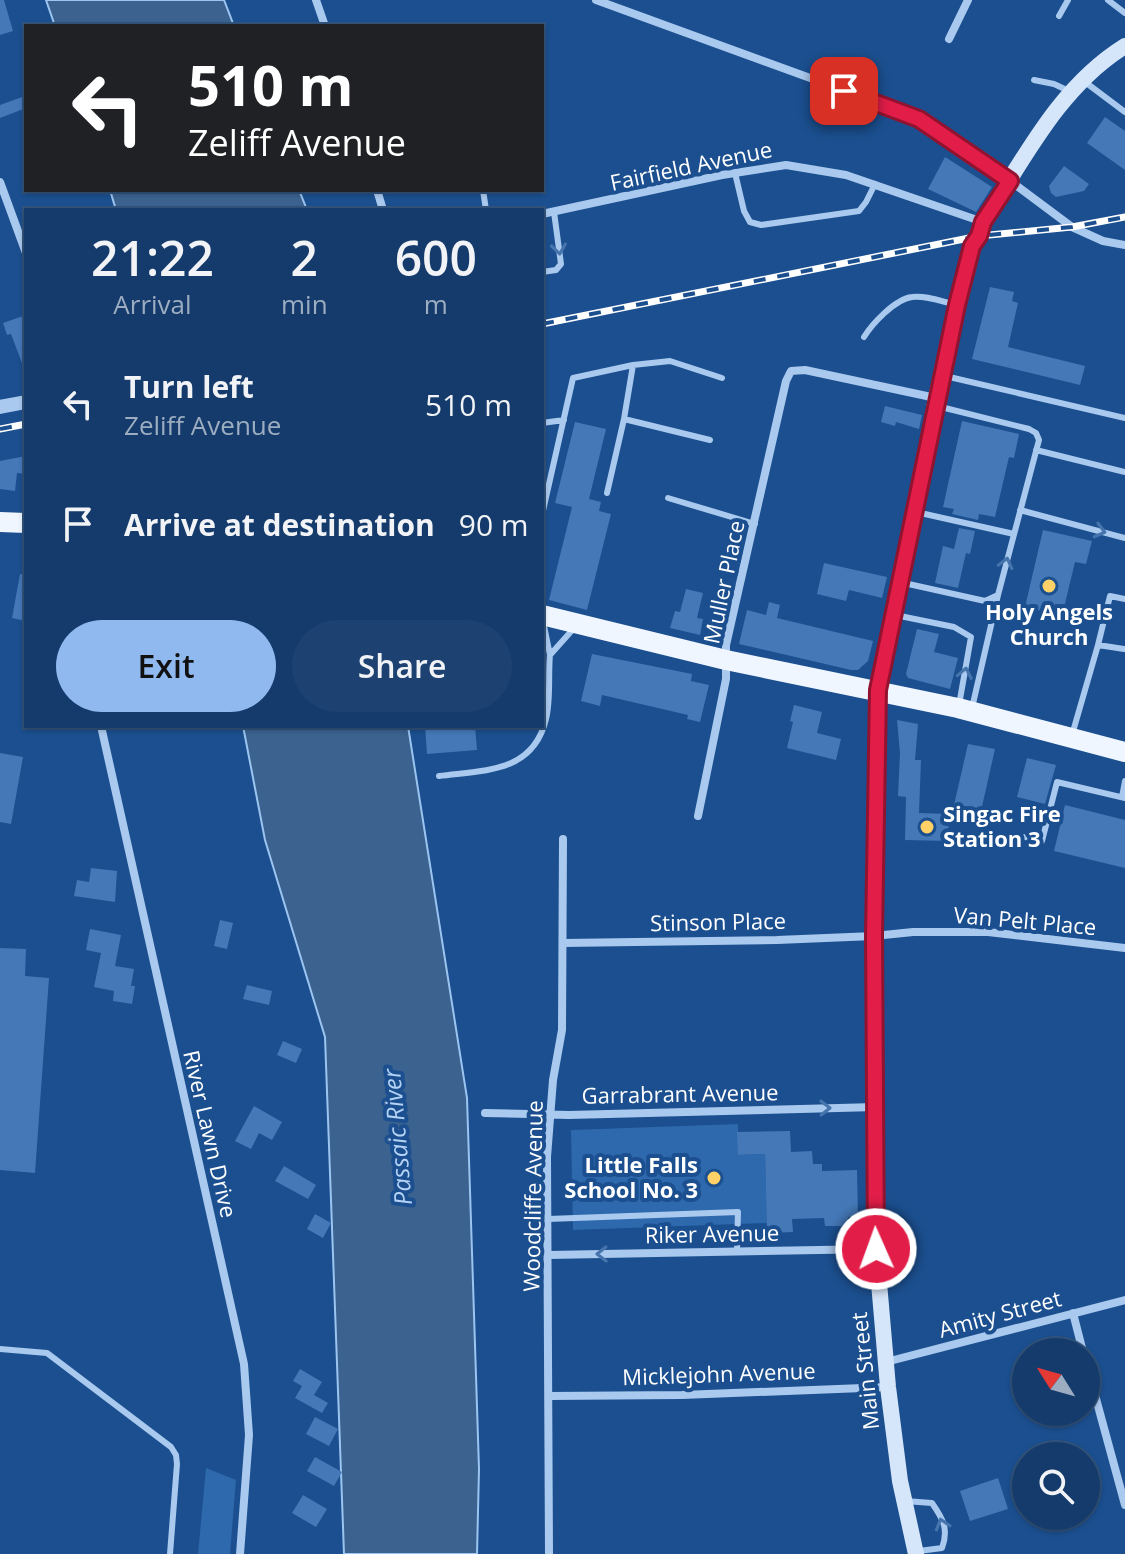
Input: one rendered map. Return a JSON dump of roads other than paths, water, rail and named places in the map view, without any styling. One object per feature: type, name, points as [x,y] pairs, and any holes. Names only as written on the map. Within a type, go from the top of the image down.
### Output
[{"type":"main road","name":"Main Street","points":[[916,1552],[888,1387],[876,1249],[874,936],[878,690],[916,512],[935,402],[972,246],[983,222],[1040,132],[1076,86],[1125,46]]},
{"type":"main road","points":[[0,522],[24,523]]},
{"type":"main road","points":[[544,616],[726,660],[965,710],[1125,752]]},
{"type":"street","points":[[316,0],[324,24]]},
{"type":"street","points":[[596,0],[912,115],[1072,227],[1103,241],[1125,245]]},
{"type":"street","points":[[949,39],[968,0]]},
{"type":"street","name":"Fairfield Avenue","points":[[544,214],[786,165],[846,175],[983,222]]},
{"type":"street","points":[[0,182],[24,248]]},
{"type":"street","name":"Muller Place","points":[[698,816],[726,679],[726,645],[786,381],[791,371],[796,369],[935,402]]},
{"type":"street","points":[[0,407],[24,402]]},
{"type":"street","name":"River Lawn Drive","points":[[101,728],[244,1364],[249,1435],[240,1554]]},
{"type":"street","name":"Woodcliffe Avenue","points":[[549,1554],[547,1157],[553,1080],[562,1030],[563,839]]},
{"type":"street","name":"Van Pelt Place","points":[[874,936],[913,932],[988,932],[1125,948]]},
{"type":"street","name":"Stinson Place","points":[[563,943],[874,936]]},
{"type":"street","name":"Garrabrant Avenue","points":[[485,1113],[876,1107]]},
{"type":"street","name":"Riker Avenue","points":[[549,1255],[876,1249]]},
{"type":"street","name":"Amity Street","points":[[885,1362],[1125,1300]]},
{"type":"street","points":[[1073,1313],[1079,1338]]},
{"type":"street","name":"Micklejohn Avenue","points":[[550,1396],[682,1395],[888,1387]]},
{"type":"street","points":[[1100,1413],[1125,1505]]},
{"type":"lane","points":[[1059,16],[1068,0]]},
{"type":"lane","points":[[1108,0],[1125,13]]},
{"type":"lane","points":[[1034,80],[1076,86],[1125,112]]},
{"type":"lane","points":[[735,173],[744,211],[750,222],[761,225],[859,211],[875,184]]},
{"type":"lane","points":[[544,272],[556,270],[561,264],[554,212]]},
{"type":"lane","points":[[864,337],[870,328],[907,298],[915,296],[957,305]]},
{"type":"lane","points":[[544,506],[573,378],[633,365],[670,361],[722,378]]},
{"type":"lane","points":[[607,493],[633,365]]},
{"type":"lane","points":[[941,375],[1125,418]]},
{"type":"lane","points":[[935,402],[1029,429],[1036,433],[1039,440],[965,710]]},
{"type":"lane","points":[[624,419],[710,440]]},
{"type":"lane","points":[[544,423],[564,420]]},
{"type":"lane","points":[[1036,450],[1125,472]]},
{"type":"lane","points":[[668,498],[755,524]]},
{"type":"lane","points":[[1020,510],[1125,538]]},
{"type":"lane","points":[[916,512],[1014,534]]},
{"type":"lane","points":[[900,582],[985,601],[998,595]]},
{"type":"lane","points":[[1071,738],[1110,596],[1125,599]]},
{"type":"lane","points":[[893,614],[954,627],[971,637],[965,710]]},
{"type":"lane","points":[[544,725],[547,718],[545,672],[550,655],[578,624]]},
{"type":"lane","points":[[544,626],[550,655]]},
{"type":"lane","points":[[1098,645],[1124,649]]},
{"type":"lane","points":[[439,776],[503,768],[533,750],[543,728]]},
{"type":"lane","points":[[1025,837],[1042,841],[1057,782],[1123,797],[1125,781]]},
{"type":"lane","points":[[548,1219],[738,1212],[737,1251]]},
{"type":"lane","points":[[0,1349],[47,1353],[171,1447],[176,1455],[170,1554]]},
{"type":"lane","points":[[905,1501],[932,1503],[941,1515],[947,1535],[942,1548],[916,1552]]},
{"type":"water","points":[[46,0],[224,0],[233,24],[54,24]]},
{"type":"water","points":[[111,192],[300,192],[306,208],[115,208]]},
{"type":"water","name":"Passaic River","points":[[243,728],[408,728],[467,1098],[479,1469],[477,1554],[344,1554],[325,1037],[265,840]]},
{"type":"railway","points":[[544,324],[979,236],[1072,227],[1125,217]]},
{"type":"railway","points":[[0,429],[24,424]]},
{"type":"place","name":"Holy Angels Church","points":[[1049,586]]},
{"type":"place","name":"Singac Fire Station 3","points":[[927,827]]},
{"type":"place","name":"Little Falls School No. 3","points":[[714,1178]]}]
